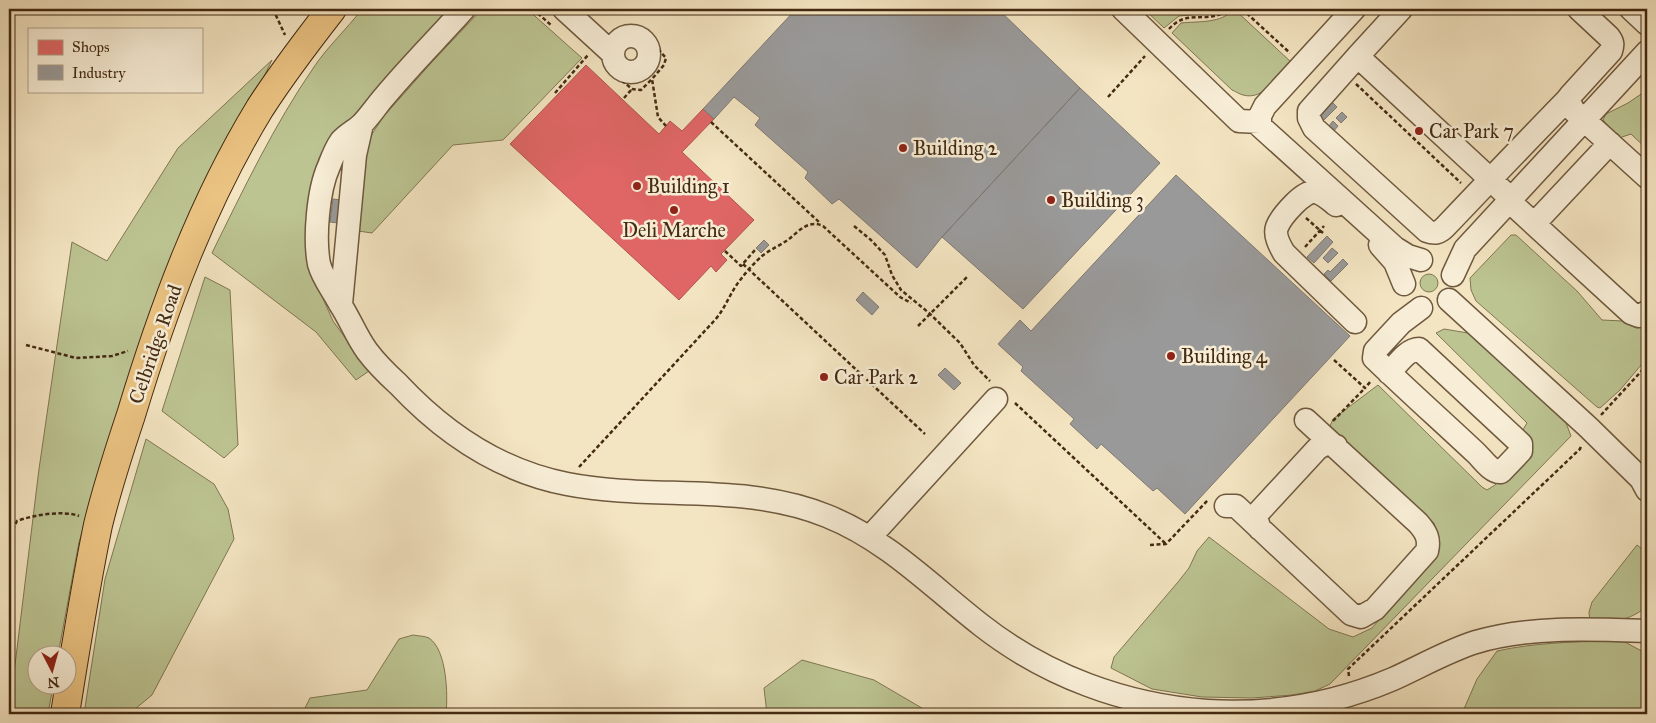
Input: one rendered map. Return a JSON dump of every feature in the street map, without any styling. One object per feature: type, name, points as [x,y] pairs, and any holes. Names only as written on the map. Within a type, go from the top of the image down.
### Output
[{"type":"main road","name":"Celbridge Road","points":[[64,714],[99,524],[158,327],[191,243],[224,175],[260,109],[291,63],[332,9]]},
{"type":"street","points":[[464,9],[382,98],[362,124],[341,142],[326,171],[320,193],[318,258],[321,270],[356,334],[376,362],[415,402],[437,421],[499,462],[524,473],[569,485],[598,489],[742,496],[790,504],[837,520],[870,537],[893,553],[981,625],[1022,654],[1069,678],[1109,693],[1149,704],[1174,708],[1251,712],[1311,705],[1351,694],[1389,680],[1461,648],[1494,638],[1515,634],[1566,630],[1647,631]]},
{"type":"street","points":[[564,9],[605,59]]},
{"type":"street","points":[[1122,9],[1239,121],[1260,122]]},
{"type":"street","points":[[1401,9],[1309,111],[1309,118],[1314,128],[1427,231],[1433,233],[1440,232],[1611,51],[1612,42],[1609,37],[1579,9]]},
{"type":"street","points":[[1630,9],[1647,24]]},
{"type":"street","points":[[1348,11],[1303,65],[1265,106],[1260,116],[1260,126],[1395,248],[1408,256],[1421,260]]},
{"type":"street","points":[[1357,56],[1482,187],[1510,200],[1631,313],[1639,316],[1647,312]]},
{"type":"street","points":[[1355,322],[1284,253],[1278,242],[1276,228],[1304,194],[1315,192],[1326,197],[1355,222],[1395,262],[1409,299],[1421,308],[1437,308],[1449,300],[1453,292],[1453,275],[1465,249],[1646,56]]},
{"type":"street","points":[[1570,96],[1569,100],[1574,110],[1647,178]]},
{"type":"street","points":[[341,304],[356,155],[362,124]]},
{"type":"street","points":[[1534,224],[1610,143]]},
{"type":"street","points":[[1382,364],[1405,288],[1405,276],[1409,269],[1414,263],[1429,259],[1443,263],[1453,275]]},
{"type":"street","points":[[1449,300],[1588,427],[1641,479],[1647,490]]},
{"type":"street","points":[[1382,364],[1401,323],[1421,308]]},
{"type":"street","points":[[1419,349],[1521,444],[1521,451],[1501,472],[1494,471],[1382,364],[1419,349]]},
{"type":"street","points":[[870,537],[996,400]]},
{"type":"street","points":[[1220,506],[1236,506],[1351,614],[1356,616],[1366,615],[1375,609],[1427,551],[1428,539],[1426,532],[1306,420]]},
{"type":"street","points":[[1260,529],[1256,518],[1263,507],[1317,449],[1322,445],[1328,444],[1336,446]]},
{"type":"path","points":[[1242,9],[1303,65]]},
{"type":"path","points":[[555,93],[605,59],[632,89],[641,90],[664,65],[666,58],[658,48]]},
{"type":"path","points":[[652,79],[658,117],[666,126]]},
{"type":"path","points":[[624,98],[632,89]]},
{"type":"path","points":[[711,122],[900,297],[911,303]]},
{"type":"path","points":[[1293,207],[1324,234]]},
{"type":"path","points":[[569,485],[571,475],[721,314],[734,289],[762,256],[810,224],[823,226]]},
{"type":"path","points":[[743,264],[755,250]]},
{"type":"path","points":[[725,252],[741,266],[743,264],[750,269],[925,434]]},
{"type":"path","points":[[918,326],[967,277]]},
{"type":"path","points":[[26,345],[76,358],[112,356],[130,351],[148,359]]},
{"type":"path","points":[[1334,360],[1365,388],[1382,364]]},
{"type":"path","points":[[1351,694],[1348,669],[1580,449],[1588,427],[1647,364]]},
{"type":"path","points":[[1150,544],[1166,544],[1208,500],[1220,506]]},
{"type":"path","points":[[9,562],[12,531],[17,521],[29,516],[74,514],[99,524]]},
{"type":"green space","points":[[362,9],[452,9],[333,138],[319,158],[311,194],[308,265],[333,321],[369,371],[356,380],[316,332],[212,253],[260,158],[299,89],[319,59]]},
{"type":"green space","points":[[482,9],[527,9],[582,58],[503,140],[453,145],[372,233],[358,231],[364,146],[384,116]]},
{"type":"green space","points":[[1144,9],[1223,9],[1215,13],[1179,16],[1164,28]]},
{"type":"green space","points":[[1234,9],[1291,62],[1270,86],[1264,91],[1251,96],[1232,90],[1172,33],[1181,23],[1216,19],[1229,14]]},
{"type":"green space","points":[[272,60],[157,296],[79,542],[60,646],[28,646],[28,696],[51,696],[48,714],[9,714],[39,469],[72,242],[107,261],[178,148]]},
{"type":"green space","points":[[1647,90],[1647,149],[1631,134],[1619,138],[1603,120],[1606,114],[1628,103]]},
{"type":"green space","points":[[1511,235],[1516,235],[1577,291],[1602,320],[1623,321],[1636,328],[1647,321],[1647,358],[1620,390],[1600,408],[1476,301],[1471,290],[1470,278]]},
{"type":"green space","points":[[1425,274],[1433,274],[1438,279],[1436,290],[1425,292],[1420,287],[1420,279]]},
{"type":"green space","points":[[205,277],[230,290],[238,445],[224,458],[162,411]]},
{"type":"green space","points":[[1444,329],[1468,333],[1566,423],[1571,436],[1330,684],[1315,691],[1292,695],[1252,698],[1202,697],[1152,689],[1111,668],[1114,657],[1178,582],[1189,568],[1197,551],[1209,537],[1329,629],[1353,637],[1372,628],[1437,553],[1438,537],[1434,523],[1330,426],[1333,419],[1378,385],[1487,490],[1495,485],[1533,446],[1521,433],[1527,423],[1436,333]]},
{"type":"green space","points":[[146,439],[214,484],[228,509],[234,539],[152,695],[129,714],[84,714],[105,579]]},
{"type":"green space","points":[[1637,545],[1647,553],[1647,606],[1627,618],[1590,622],[1589,612],[1592,602]]},
{"type":"green space","points":[[413,635],[429,638],[440,652],[445,673],[446,714],[302,714],[310,698],[367,690],[399,639]]},
{"type":"green space","points":[[1565,642],[1625,642],[1647,654],[1647,714],[1467,714],[1464,709],[1477,679],[1497,651]]},
{"type":"green space","points":[[802,660],[874,680],[932,714],[767,714],[764,688]]},
{"type":"building: Shops","name":"Building 1","points":[[586,65],[659,134],[670,121],[682,131],[703,109],[714,119],[682,152],[754,220],[721,254],[727,260],[716,272],[711,266],[679,300],[510,144]]},
{"type":"building: Industry","name":"Building 2","points":[[796,9],[998,9],[1080,88],[942,237],[917,268],[839,199],[832,204],[805,178],[808,172],[755,125],[760,118],[734,97],[714,119],[703,109]]},
{"type":"building: Industry","name":"Building 3","points":[[1080,88],[1160,163],[1023,309],[942,237]]},
{"type":"building: Industry","points":[[1331,101],[1337,107],[1322,122],[1316,116]]},
{"type":"building: Industry","points":[[1342,112],[1347,117],[1341,123],[1336,118]]},
{"type":"building: Industry","points":[[1333,121],[1338,126],[1333,132],[1328,127]]},
{"type":"building: Industry","name":"Building 4","points":[[1176,175],[1350,336],[1185,514],[1157,488],[1153,491],[1101,444],[1097,449],[1070,424],[1074,419],[1021,371],[1023,367],[998,344],[1020,320],[1031,331]]},
{"type":"building: Industry","points":[[333,199],[341,200],[338,223],[330,222]]},
{"type":"building: Industry","points":[[1327,236],[1333,242],[1314,263],[1307,257]]},
{"type":"building: Industry","points":[[764,240],[769,245],[761,253],[756,248]]},
{"type":"building: Industry","points":[[1332,248],[1338,253],[1328,263],[1323,258]]},
{"type":"building: Industry","points":[[1343,259],[1348,264],[1331,281],[1324,274],[1328,270],[1330,272]]},
{"type":"building: Industry","points":[[863,292],[879,307],[872,315],[856,300]]},
{"type":"building: Industry","points":[[945,368],[961,383],[954,390],[938,375]]},
{"type":"place","name":"Car Park 7","points":[[1419,131]]},
{"type":"place","name":"Building 2","points":[[903,148]]},
{"type":"place","name":"Building 1","points":[[637,186]]},
{"type":"place","name":"Building 3","points":[[1051,200]]},
{"type":"place","name":"Deli Marche","points":[[674,210]]},
{"type":"place","name":"Building 4","points":[[1171,356]]},
{"type":"place","name":"Car Park 2","points":[[824,377]]}]
